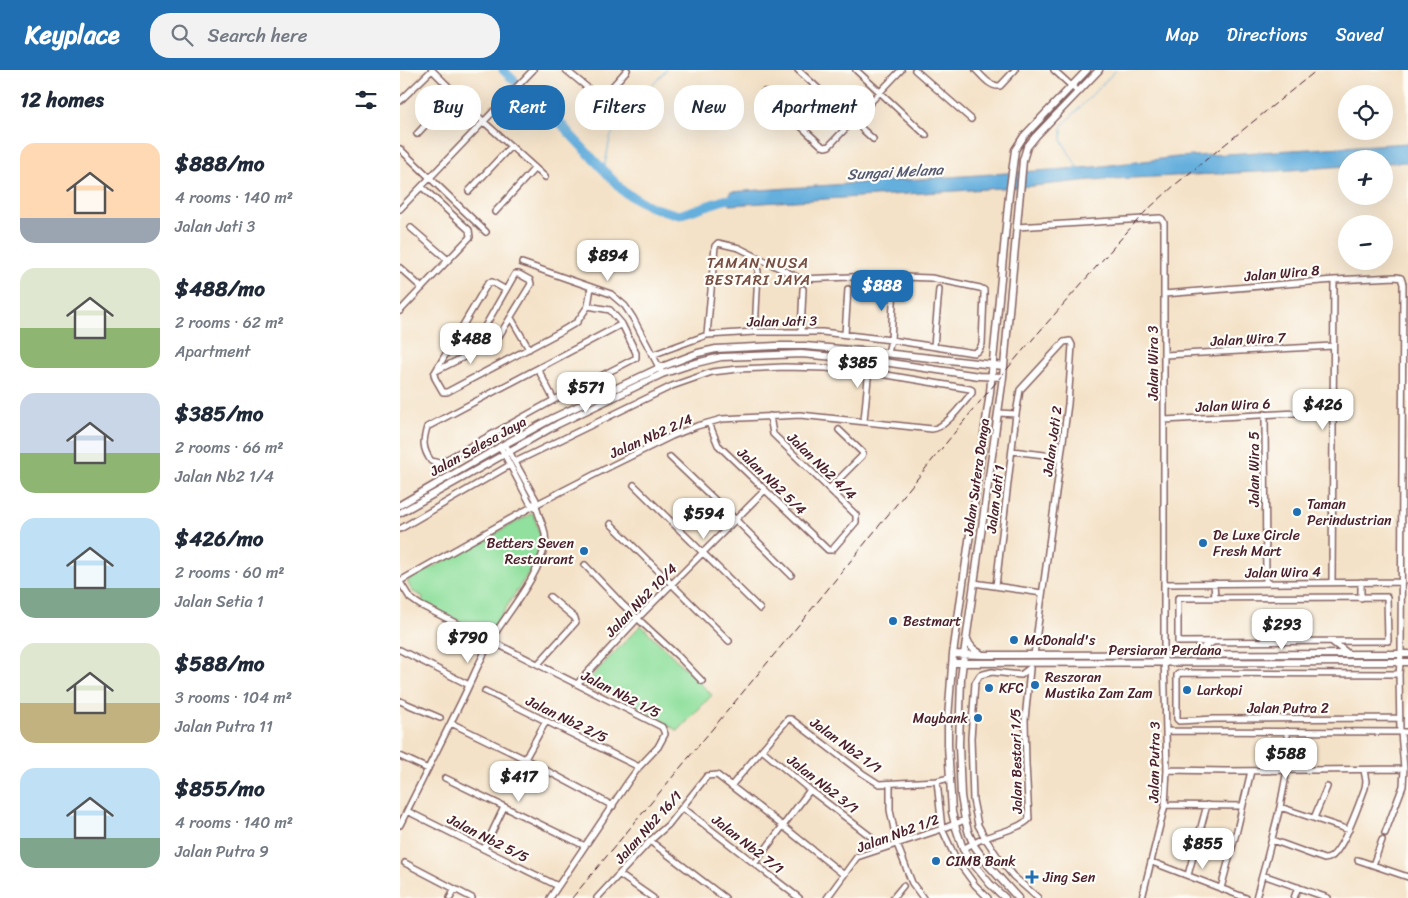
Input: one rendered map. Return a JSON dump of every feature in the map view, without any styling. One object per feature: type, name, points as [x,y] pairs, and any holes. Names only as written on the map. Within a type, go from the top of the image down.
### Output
[{"type":"main road","name":"Jalan Sutera Danga","points":[[1005,898],[990,884],[963,849],[955,825],[950,798],[948,718],[953,654],[990,392],[1015,150],[1087,70]]},
{"type":"main road","name":"Jalan Sutera Danga","points":[[1018,898],[989,866],[974,843],[964,820],[960,796],[961,678],[1003,377],[1023,160],[1028,147],[1099,70]]},
{"type":"main road","name":"Jalan Selesa Jaya","points":[[400,504],[553,418],[698,353],[716,349],[805,346],[1004,366]]},
{"type":"main road","points":[[971,363],[985,361],[993,353]]},
{"type":"main road","name":"Jalan Selesa Jaya","points":[[400,513],[558,424],[660,371],[721,357],[801,354],[870,360],[979,376],[1003,377]]},
{"type":"main road","points":[[979,376],[987,384],[990,392]]},
{"type":"main road","points":[[966,637],[969,645],[983,655]]},
{"type":"main road","points":[[1194,655],[1212,642]]},
{"type":"main road","points":[[1333,642],[1348,654]]},
{"type":"main road","name":"Persiaran Perdana","points":[[953,654],[1348,654],[1403,657],[1408,662]]},
{"type":"main road","name":"Persiaran Perdana","points":[[953,662],[1030,666],[1403,657]]},
{"type":"main road","points":[[961,678],[969,667],[978,663]]},
{"type":"street","points":[[400,100],[432,70],[447,85]]},
{"type":"street","points":[[400,209],[533,70]]},
{"type":"street","points":[[566,70],[600,98],[604,97],[627,70]]},
{"type":"street","points":[[616,70],[622,75]]},
{"type":"street","points":[[798,70],[815,85]]},
{"type":"street","points":[[856,70],[926,135]]},
{"type":"street","points":[[875,97],[901,70]]},
{"type":"street","points":[[915,70],[971,119]]},
{"type":"street","points":[[976,70],[992,85],[997,87],[1015,70]]},
{"type":"street","points":[[1054,70],[1078,92]]},
{"type":"street","points":[[481,116],[545,177]]},
{"type":"street","points":[[417,134],[421,130]]},
{"type":"street","points":[[805,130],[825,147],[829,146],[844,130]]},
{"type":"street","points":[[864,130],[872,138]]},
{"type":"street","points":[[469,191],[511,146]]},
{"type":"street","points":[[400,149],[486,232]]},
{"type":"street","points":[[495,212],[535,168]]},
{"type":"street","points":[[400,311],[470,237],[470,233],[422,187]]},
{"type":"street","name":"Jalan Wira 3","points":[[1017,227],[1160,218],[1164,221],[1164,655]]},
{"type":"street","points":[[412,228],[448,260]]},
{"type":"street","name":"Jalan Jati 3","points":[[652,355],[707,336],[755,332],[845,334],[974,353],[979,350],[982,344],[984,290],[931,278],[875,276],[801,279],[739,248],[718,243],[715,246],[707,336]]},
{"type":"street","points":[[522,263],[611,294],[633,318],[660,371]]},
{"type":"street","points":[[400,268],[422,288]]},
{"type":"street","points":[[755,332],[758,271]]},
{"type":"street","points":[[436,371],[468,356],[496,341],[511,318],[531,282],[530,280],[515,274],[468,356]]},
{"type":"street","name":"Jalan Wira 8","points":[[1164,294],[1334,280],[1396,277],[1401,278],[1403,284],[1405,338]]},
{"type":"street","points":[[1332,582],[1334,280]]},
{"type":"street","points":[[506,290],[492,282],[488,283],[436,371],[434,378],[443,392],[529,349],[577,322],[588,306],[591,287]]},
{"type":"street","points":[[888,353],[891,340],[894,286]]},
{"type":"street","points":[[801,332],[804,289]]},
{"type":"street","points":[[845,334],[848,289]]},
{"type":"street","points":[[934,346],[939,289]]},
{"type":"street","points":[[588,306],[610,310],[622,324],[636,353],[636,358],[554,400],[440,463],[431,460],[425,452],[423,439],[426,427],[622,324]]},
{"type":"street","points":[[511,318],[529,349]]},
{"type":"street","points":[[1385,833],[1403,786],[1404,769],[1400,732],[1399,674],[1403,657],[1405,338]]},
{"type":"street","name":"Jalan Jati 2","points":[[1016,414],[1020,390],[1064,342],[1070,341],[1072,345],[1068,404],[1034,655]]},
{"type":"street","name":"Jalan Wira 7","points":[[1164,355],[1333,346]]},
{"type":"street","points":[[839,349],[868,356],[870,360],[864,421]]},
{"type":"street","points":[[400,529],[512,463],[672,386],[712,372],[738,369],[825,368],[869,372]]},
{"type":"street","points":[[538,369],[554,400]]},
{"type":"street","name":"Jalan Nb2 2/4","points":[[400,581],[535,505],[613,465],[672,436],[709,423],[722,419],[800,414],[932,430],[944,425],[972,393],[970,389],[869,372]]},
{"type":"street","name":"Jalan Wira 6","points":[[1164,420],[1333,411]]},
{"type":"street","points":[[998,413],[1016,414]]},
{"type":"street","name":"Jalan Jati 1","points":[[996,586],[1016,414]]},
{"type":"street","name":"Jalan Wira 5","points":[[1265,414],[1266,583]]},
{"type":"street","name":"Jalan Nb2 4/4","points":[[770,416],[773,434],[856,515],[856,522],[834,550],[828,550]]},
{"type":"street","name":"Jalan Nb2 5/4","points":[[709,423],[718,445],[828,550]]},
{"type":"street","points":[[829,488],[862,456],[862,453],[840,430]]},
{"type":"street","points":[[400,825],[491,641],[531,578],[542,556],[545,534],[542,521],[535,505],[530,503],[503,445]]},
{"type":"street","points":[[1012,451],[1061,457]]},
{"type":"street","points":[[670,457],[791,575]]},
{"type":"street","points":[[634,486],[760,609]]},
{"type":"street","name":"Jalan Nb2 10/4","points":[[577,684],[638,618],[765,490]]},
{"type":"street","points":[[611,524],[729,641]]},
{"type":"street","points":[[585,565],[622,604],[702,681]]},
{"type":"street","name":"Jalan Nb2 1/5","points":[[400,581],[410,598],[420,605],[662,726],[665,734],[658,747],[639,767],[550,898]]},
{"type":"street","points":[[1361,582],[1361,598]]},
{"type":"street","name":"Jalan Wira 4","points":[[1164,584],[1402,582]]},
{"type":"street","points":[[974,583],[1042,593]]},
{"type":"street","points":[[1214,583],[1215,598]]},
{"type":"street","points":[[538,664],[576,622],[575,618],[550,597]]},
{"type":"street","points":[[1178,598],[1361,598],[1387,598],[1388,641],[1178,642],[1178,598]]},
{"type":"street","points":[[400,650],[469,685]]},
{"type":"street","name":"Jalan Putra 3","points":[[1144,898],[1165,805],[1167,731],[1164,655]]},
{"type":"street","points":[[1216,662],[1215,674],[1399,674]]},
{"type":"street","points":[[1021,675],[1030,666]]},
{"type":"street","name":"Jalan Bestari 1/5","points":[[963,849],[985,838],[1027,822],[1030,815],[1026,769],[1025,720],[1030,666]]},
{"type":"street","points":[[1028,684],[1021,675],[992,672],[980,675],[975,683],[970,738],[973,800],[978,825],[1000,860],[1038,898]]},
{"type":"street","name":"Jalan Putra 2","points":[[1215,674],[1180,673],[1177,675],[1177,719],[1179,721],[1214,719],[1400,718]]},
{"type":"street","name":"Jalan Nb2 2/5","points":[[485,691],[639,767]]},
{"type":"street","points":[[400,701],[440,718]]},
{"type":"street","name":"Jalan Nb2 1/1","points":[[762,750],[786,721],[791,719],[879,784],[937,782],[949,778]]},
{"type":"street","points":[[1212,731],[1214,719]]},
{"type":"street","points":[[525,759],[546,721]]},
{"type":"street","points":[[450,723],[525,759],[613,806]]},
{"type":"street","points":[[1167,731],[1408,732]]},
{"type":"street","points":[[1256,898],[1280,807],[1287,770],[1286,732]]},
{"type":"street","points":[[762,750],[731,786],[844,875]]},
{"type":"street","name":"Jalan Nb2 3/1","points":[[762,750],[870,836]]},
{"type":"street","points":[[400,756],[428,769]]},
{"type":"street","points":[[1167,770],[1404,769]]},
{"type":"street","points":[[1221,888],[1251,770]]},
{"type":"street","points":[[1272,840],[1324,859],[1329,859],[1333,856],[1348,830],[1365,788],[1364,770]]},
{"type":"street","name":"Jalan Nb2 16/1","points":[[597,898],[668,825],[707,776],[716,775],[731,786]]},
{"type":"street","points":[[444,778],[585,846]]},
{"type":"street","points":[[937,782],[942,829],[956,859],[975,885],[988,898]]},
{"type":"street","points":[[890,784],[890,810],[898,844],[912,883],[923,898]]},
{"type":"street","points":[[1314,818],[1327,787]]},
{"type":"street","points":[[755,863],[810,790]]},
{"type":"street","points":[[1165,805],[1242,806]]},
{"type":"street","points":[[1188,875],[1207,806]]},
{"type":"street","points":[[484,849],[504,807]]},
{"type":"street","points":[[1280,807],[1348,830]]},
{"type":"street","name":"Jalan Nb2 7/1","points":[[683,808],[799,898]]},
{"type":"street","name":"Jalan Nb2 5/5","points":[[407,811],[558,886]]},
{"type":"street","name":"Jalan Nb2 1/2","points":[[827,898],[857,857],[955,825],[964,820]]},
{"type":"street","points":[[1374,865],[1382,840]]},
{"type":"street","points":[[650,842],[725,898]]},
{"type":"street","points":[[1358,860],[1408,877]]},
{"type":"street","points":[[1152,862],[1246,898]]},
{"type":"street","points":[[405,863],[472,898]]},
{"type":"street","points":[[620,875],[652,898]]},
{"type":"street","points":[[1263,875],[1328,898]]},
{"type":"street","points":[[893,898],[903,886]]},
{"type":"street","points":[[1294,898],[1298,887]]},
{"type":"street","points":[[450,898],[455,889]]},
{"type":"green space","points":[[533,513],[540,535],[538,552],[529,572],[492,630],[484,633],[422,603],[423,597],[412,591],[407,581]]},
{"type":"green space","points":[[641,625],[712,695],[678,731],[589,679]]},
{"type":"water","points":[[1408,143],[1408,162],[1393,163],[1393,150],[1338,150],[1338,167],[1091,180],[1034,186],[730,205],[730,192],[1094,167],[1177,157]]},
{"type":"waterway","name":"Sungai Melana","points":[[503,70],[527,93],[549,109],[624,192],[651,207],[679,215],[724,200],[741,198]]},
{"type":"waterway","points":[[604,170],[610,138],[616,127],[666,70]]},
{"type":"waterway","points":[[1078,168],[1062,141],[1062,126],[1116,70]]},
{"type":"railway","points":[[572,898],[802,621],[968,416],[1126,233],[1145,212],[1176,184],[1317,70]]},
{"type":"place","name":"Taman Perindustrian","points":[[1297,512]]},
{"type":"place","name":"De Luxe Circle Fresh Mart","points":[[1203,543]]},
{"type":"place","name":"Betters Seven Restaurant","points":[[584,551]]},
{"type":"place","name":"Bestmart","points":[[893,621]]},
{"type":"place","name":"McDonald's","points":[[1014,640]]},
{"type":"place","name":"Reszoran Mustika Zam Zam","points":[[1035,685]]},
{"type":"place","name":"KFC","points":[[989,688]]},
{"type":"place","name":"Larkopi","points":[[1187,690]]},
{"type":"place","name":"Maybank","points":[[978,718]]},
{"type":"place","name":"CIMB Bank","points":[[936,861]]},
{"type":"place","name":"Jing Sen","points":[[1032,877]]},
{"type":"district","name":"TAMAN NUSA BESTARI JAYA","points":[[758,272]]}]
